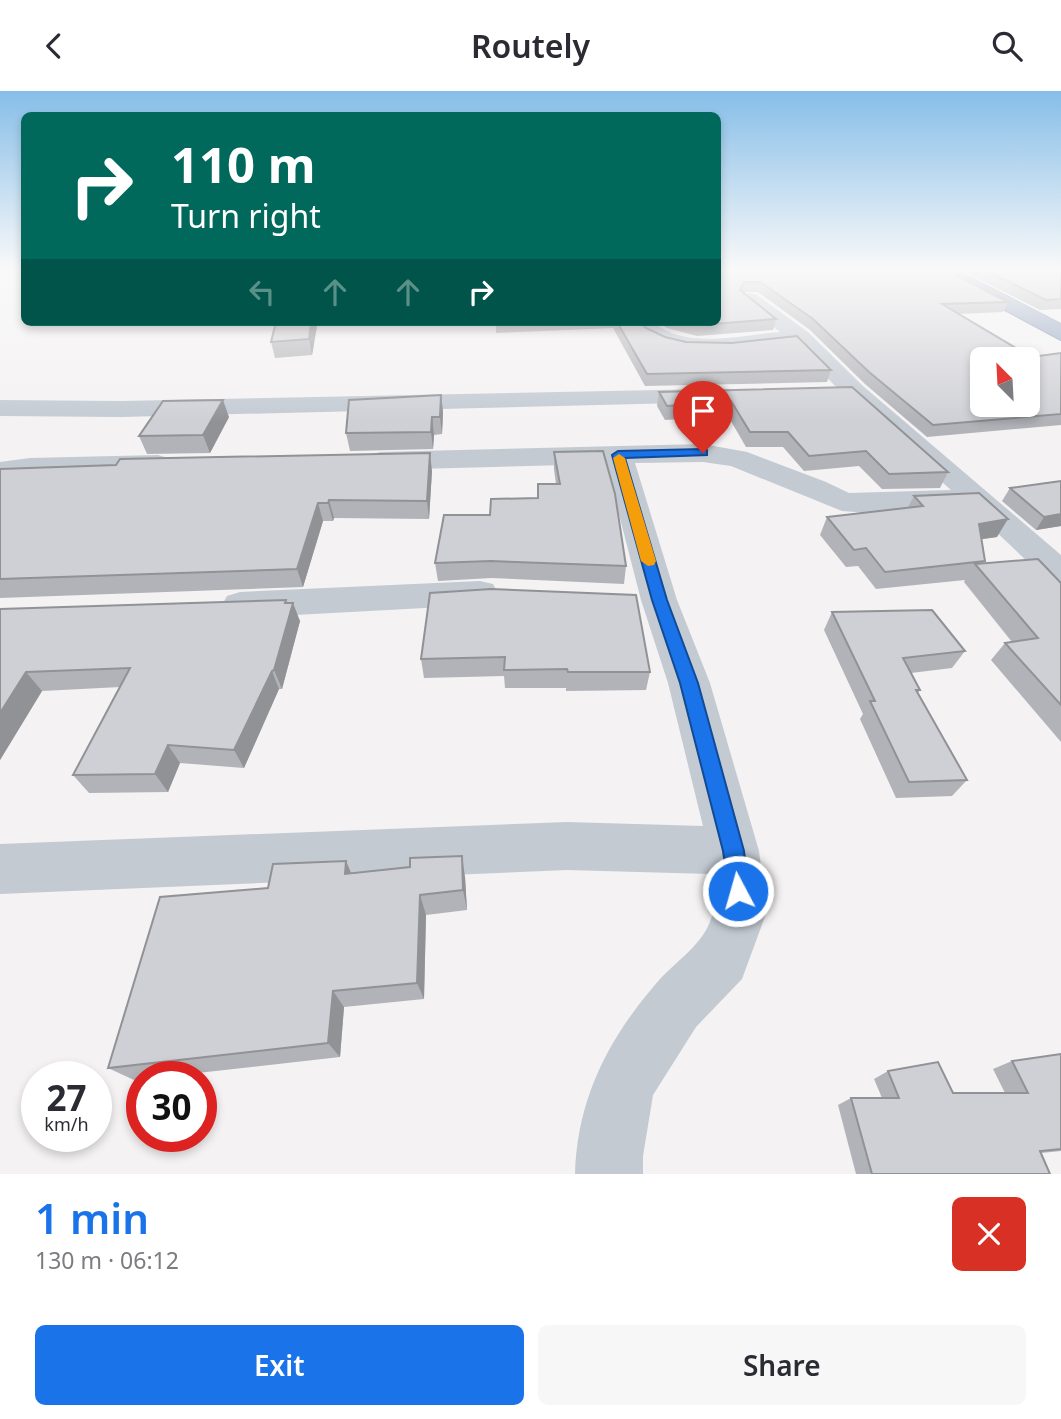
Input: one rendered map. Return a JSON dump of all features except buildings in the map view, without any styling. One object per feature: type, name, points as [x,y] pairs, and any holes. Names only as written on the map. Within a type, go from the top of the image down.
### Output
[{"type":"highway","points":[[1040,322],[1061,333]]},
{"type":"street","points":[[780,322],[800,337],[854,391],[978,498],[1061,575]]},
{"type":"street","points":[[646,326],[656,336],[684,346],[800,337]]},
{"type":"street","points":[[816,394],[854,391]]},
{"type":"street","points":[[0,408],[134,409],[735,396]]},
{"type":"street","points":[[358,461],[703,453],[737,458],[842,502],[869,504],[978,498]]},
{"type":"street","points":[[609,1174],[609,1156],[622,1084],[675,1006],[722,958],[740,911],[733,851],[689,683],[659,600],[618,455]]},
{"type":"street","points":[[3,469],[180,463]]},
{"type":"street","points":[[202,607],[492,593],[520,594]]},
{"type":"street","points":[[618,598],[659,600]]},
{"type":"street","points":[[0,869],[567,846],[733,851]]},
{"type":"slow traffic","points":[[619,458],[648,561]]},
{"type":"route","points":[[703,453],[618,455],[659,600],[689,683],[733,851],[738,891]]}]
